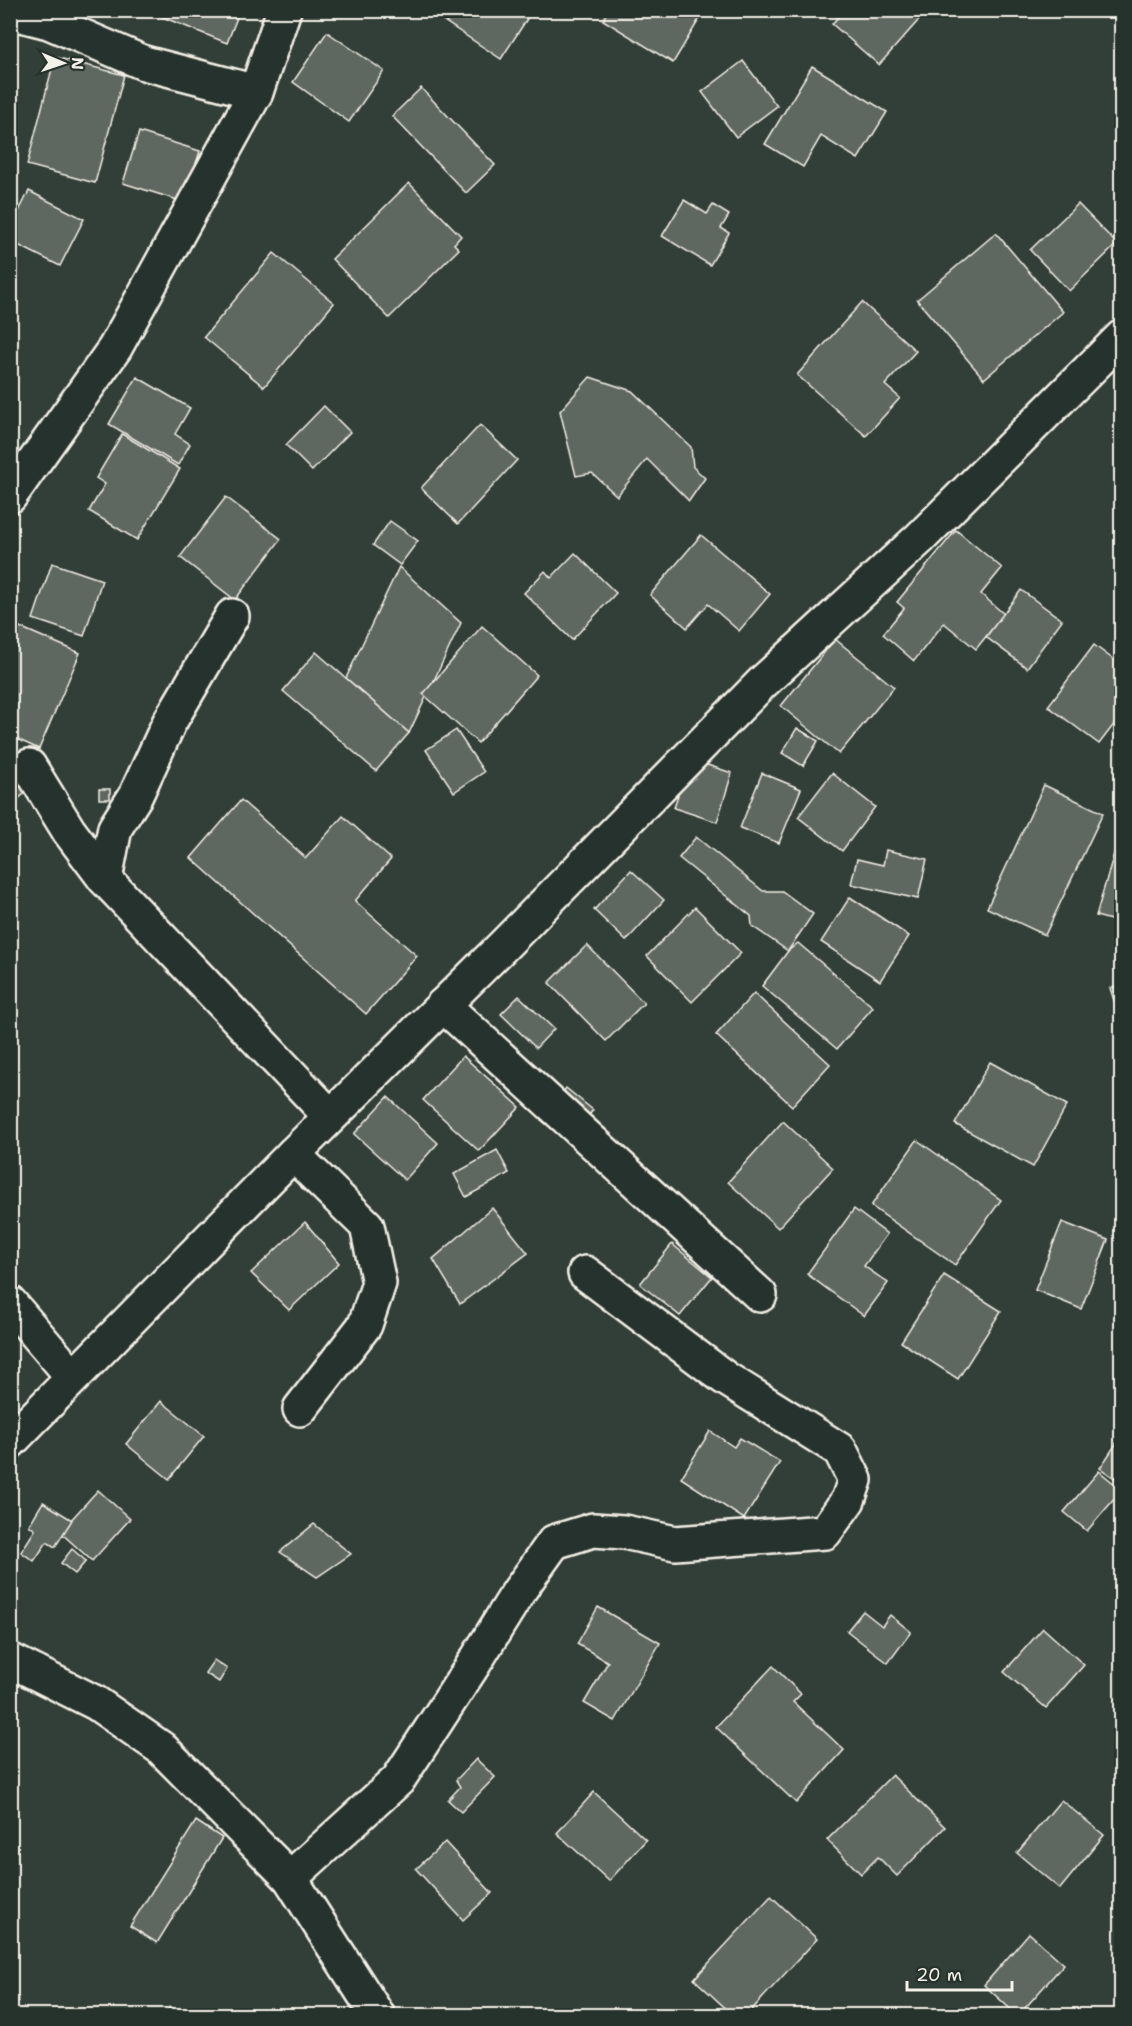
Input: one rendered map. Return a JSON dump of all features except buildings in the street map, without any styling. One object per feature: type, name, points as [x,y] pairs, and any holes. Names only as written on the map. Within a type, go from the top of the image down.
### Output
[{"type":"street","points":[[10,496],[115,348],[256,92],[284,10]]},
{"type":"street","points":[[10,12],[49,22],[144,63],[256,92]]},
{"type":"street","points":[[10,1442],[330,1116],[763,682],[920,538],[1122,337]]},
{"type":"street","points":[[105,879],[115,828],[136,795],[169,723],[232,616]]},
{"type":"street","points":[[30,766],[69,831],[105,879],[330,1116]]},
{"type":"street","points":[[443,1005],[760,1295]]},
{"type":"street","points":[[293,1154],[368,1226],[379,1283],[364,1325],[300,1409]]},
{"type":"street","points":[[290,1878],[398,1780],[519,1591],[554,1542],[593,1530],[624,1532],[675,1543],[825,1532],[848,1500],[855,1480],[840,1450],[725,1378],[585,1274]]},
{"type":"street","points":[[10,1303],[74,1377]]},
{"type":"street","points":[[10,1660],[96,1703],[161,1748],[290,1878],[378,2016]]}]
